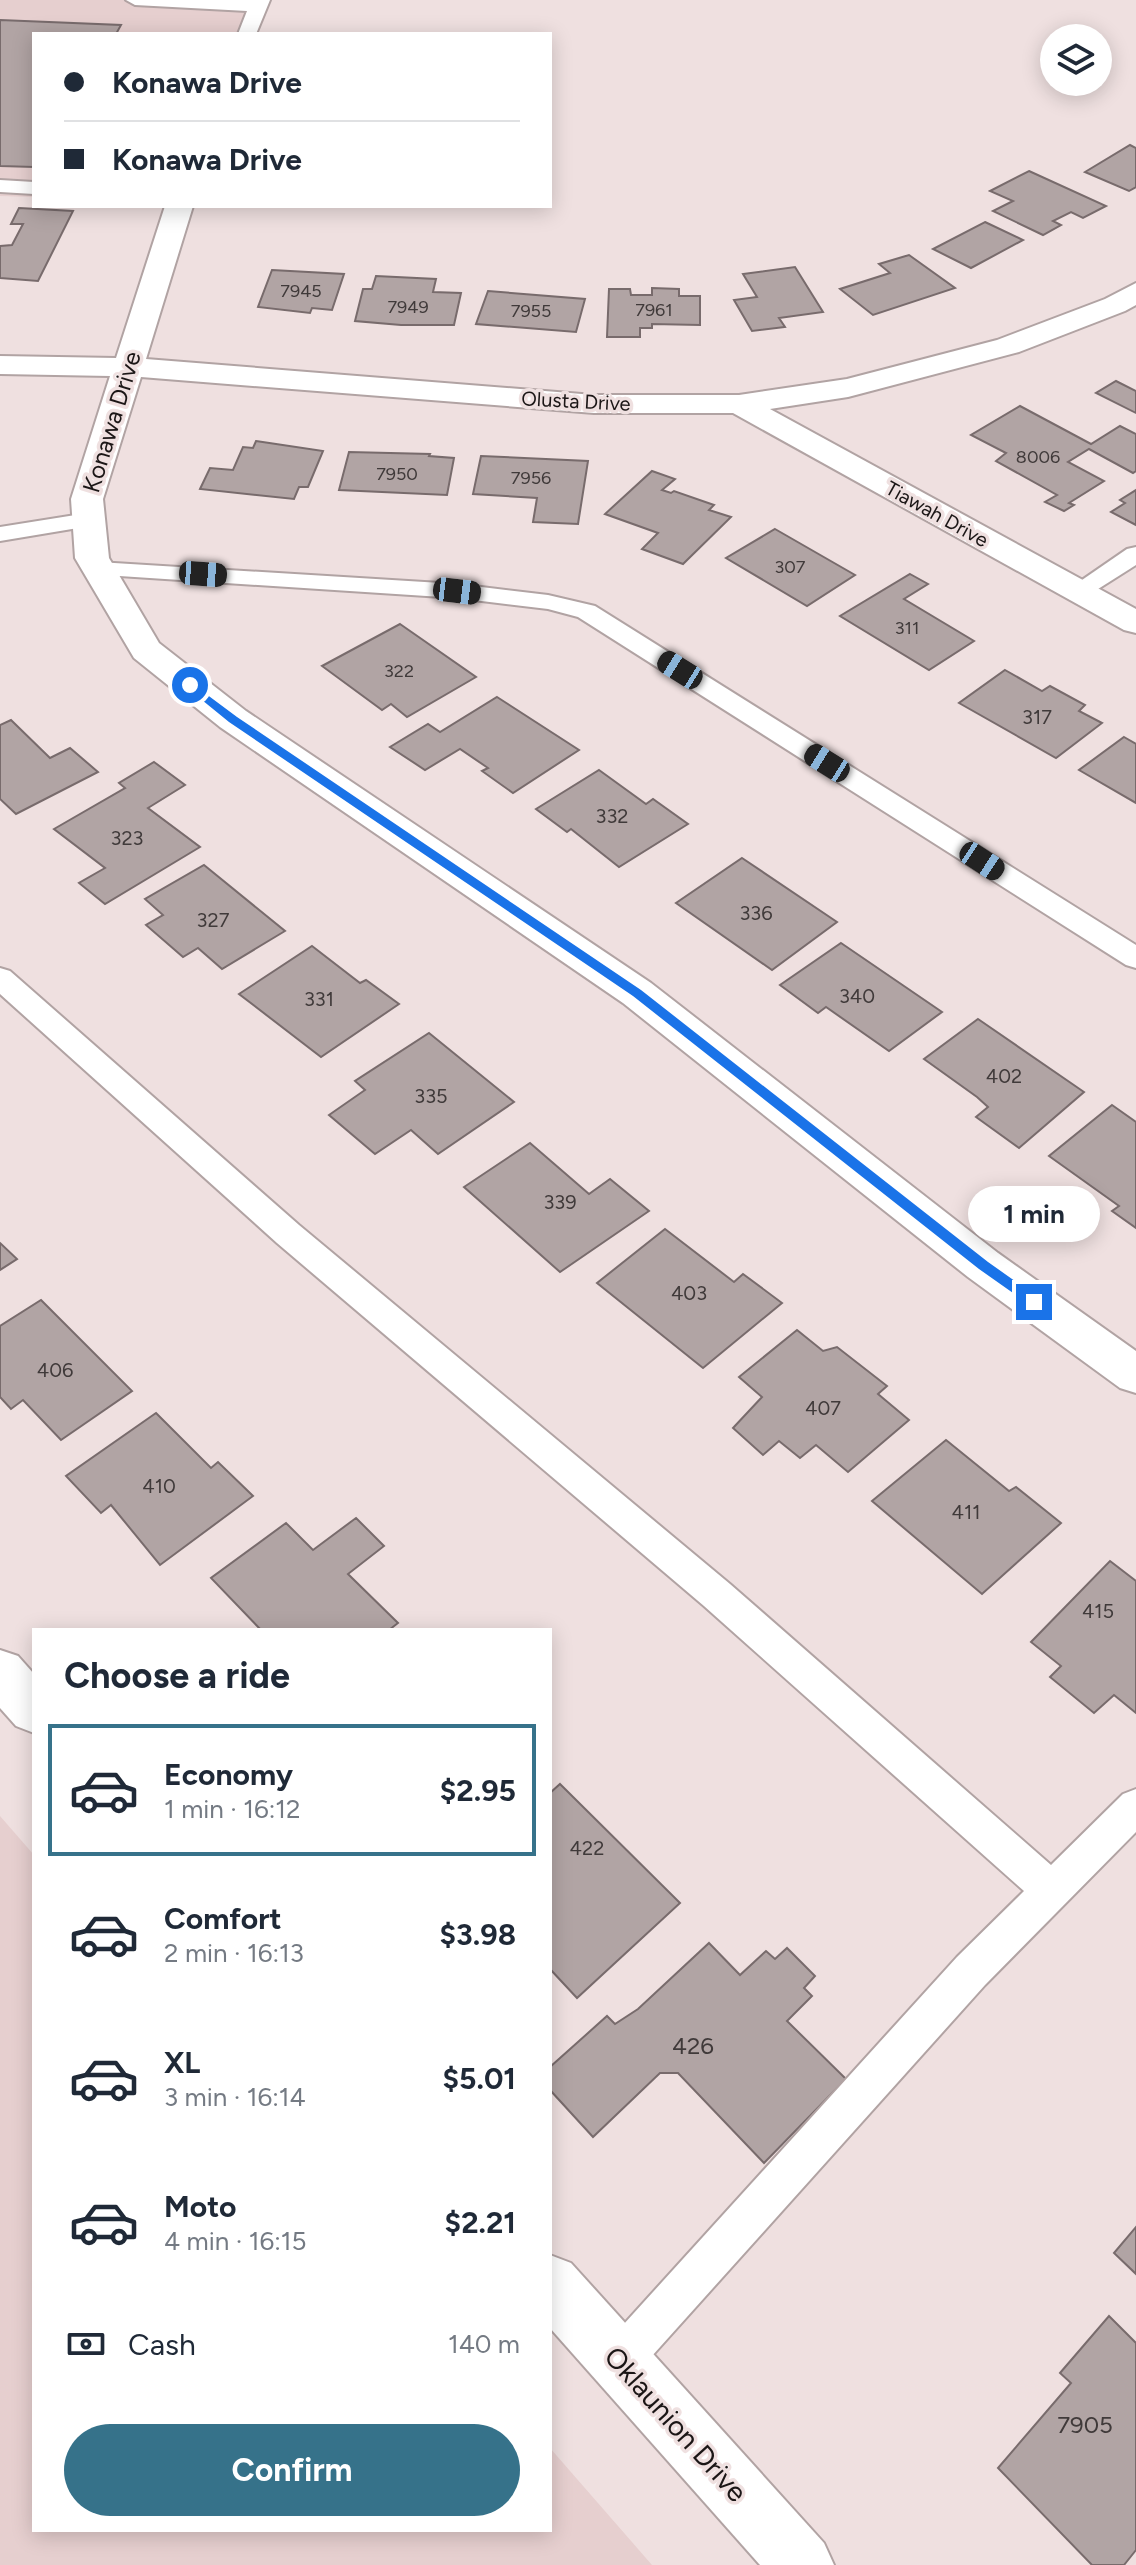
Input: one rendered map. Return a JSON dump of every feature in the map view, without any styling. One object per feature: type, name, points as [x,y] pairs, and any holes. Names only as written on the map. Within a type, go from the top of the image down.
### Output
[{"type":"street","name":"Konawa Drive","points":[[178,208],[87,499],[92,558],[146,650],[233,719],[637,993],[983,1265],[1136,1375]]},
{"type":"street","name":"Olusta Drive","points":[[0,365],[130,367],[594,404],[739,404],[848,388],[1008,346],[1115,305],[1136,292]]},
{"type":"street","name":"Tiawah Drive","points":[[739,404],[1136,623]]},
{"type":"street","points":[[0,1672],[32,1708]]},
{"type":"street","name":"Oklaunion Drive","points":[[552,2286],[802,2565]]},
{"type":"lane","points":[[135,0],[259,3],[248,32]]},
{"type":"lane","points":[[0,186],[32,188]]},
{"type":"lane","points":[[0,534],[88,520]]},
{"type":"lane","points":[[1078,591],[1136,554]]},
{"type":"lane","points":[[98,569],[457,591],[548,602],[586,611],[1136,958]]},
{"type":"lane","points":[[0,978],[288,1234],[717,1595],[1052,1891]]},
{"type":"lane","points":[[619,2361],[971,1971],[1136,1806]]},
{"type":"shaded area","points":[[0,0],[269,0],[252,32],[32,32],[32,197],[0,196]]},
{"type":"shaded area","points":[[0,1816],[32,1853],[32,2532],[552,2532],[552,2450],[652,2565],[0,2565]]},
{"type":"building","points":[[0,20],[121,25],[117,32],[32,32],[32,167],[0,166]]},
{"type":"building","points":[[1130,145],[1136,148],[1136,187],[1129,191],[1085,172]]},
{"type":"building","points":[[1029,171],[1106,206],[1083,218],[1071,212],[1053,221],[1061,225],[1043,235],[993,211],[1013,201],[990,191]]},
{"type":"building","points":[[19,208],[73,211],[38,281],[0,278],[0,246],[12,245],[23,224],[11,224]]},
{"type":"building","points":[[985,222],[1023,240],[971,268],[933,249]]},
{"type":"building","points":[[909,255],[955,288],[873,315],[840,289],[890,273],[879,264]]},
{"type":"building","points":[[795,267],[823,312],[779,318],[785,327],[752,331],[734,300],[757,297],[743,274]]},
{"type":"building","points":[[272,270],[344,274],[332,310],[312,308],[310,313],[258,307]]},
{"type":"building","points":[[376,276],[436,279],[433,292],[461,293],[454,325],[355,321],[363,289],[372,289]]},
{"type":"building","points":[[652,288],[679,289],[679,296],[700,296],[700,325],[652,324],[652,328],[640,328],[640,337],[607,337],[609,289],[630,289],[631,295],[652,295]]},
{"type":"building","points":[[488,291],[585,299],[576,332],[476,324]]},
{"type":"building","points":[[1116,381],[1136,391],[1136,413],[1096,393]]},
{"type":"building","points":[[1020,406],[1091,444],[1120,426],[1136,434],[1136,471],[1133,473],[1089,449],[1068,462],[1104,481],[1069,503],[1074,505],[1064,511],[1045,502],[1057,495],[996,461],[1006,453],[971,435]]},
{"type":"building","points":[[256,441],[323,451],[308,487],[299,487],[294,499],[200,489],[210,468],[233,470],[243,447],[253,448]]},
{"type":"building","points":[[349,452],[430,454],[454,458],[447,495],[339,490]]},
{"type":"building","points":[[481,456],[588,461],[578,524],[533,522],[537,498],[473,494]]},
{"type":"building","points":[[652,471],[675,479],[662,490],[714,505],[709,510],[731,517],[683,564],[642,549],[658,533],[605,514]]},
{"type":"building","points":[[1136,490],[1136,525],[1111,512],[1125,503],[1120,500]]},
{"type":"building","points":[[775,529],[855,575],[807,606],[726,558]]},
{"type":"building","points":[[910,574],[928,584],[904,599],[974,641],[929,670],[840,616]]},
{"type":"building","points":[[400,624],[476,677],[407,717],[391,704],[382,710],[322,666]]},
{"type":"building","points":[[1005,670],[1042,691],[1050,686],[1085,705],[1079,711],[1102,723],[1056,758],[959,703]]},
{"type":"building","points":[[497,697],[579,750],[513,793],[482,771],[488,768],[460,749],[425,770],[390,747],[428,724],[440,732]]},
{"type":"building","points":[[11,720],[50,758],[70,748],[98,772],[16,814],[0,799],[0,725]]},
{"type":"building","points":[[1124,737],[1136,744],[1136,803],[1079,770]]},
{"type":"building","points":[[154,762],[185,785],[148,808],[200,847],[105,904],[79,883],[105,868],[54,829],[125,788],[119,783]]},
{"type":"building","points":[[599,770],[646,804],[653,799],[688,824],[619,867],[571,829],[567,832],[536,809]]},
{"type":"building","points":[[742,858],[837,922],[772,970],[676,903]]},
{"type":"building","points":[[204,865],[285,931],[222,969],[198,948],[183,957],[146,925],[163,915],[145,899]]},
{"type":"building","points":[[841,943],[942,1012],[889,1051],[826,1007],[818,1013],[780,985]]},
{"type":"building","points":[[312,946],[360,983],[366,980],[399,1004],[321,1057],[239,994]]},
{"type":"building","points":[[978,1019],[1084,1092],[1019,1148],[976,1117],[988,1107],[924,1059]]},
{"type":"building","points":[[429,1033],[514,1102],[438,1154],[411,1130],[375,1154],[329,1115],[365,1090],[355,1081]]},
{"type":"building","points":[[1112,1105],[1136,1122],[1136,1228],[1112,1211],[1119,1206],[1049,1156]]},
{"type":"building","points":[[530,1143],[589,1194],[610,1179],[649,1211],[560,1272],[464,1187]]},
{"type":"building","points":[[665,1229],[734,1282],[743,1274],[782,1303],[703,1368],[597,1283]]},
{"type":"building","points":[[0,1243],[17,1259],[0,1270]]},
{"type":"building","points":[[41,1300],[132,1391],[61,1440],[23,1400],[11,1409],[0,1397],[0,1326]]},
{"type":"building","points":[[797,1330],[823,1351],[837,1347],[887,1386],[878,1394],[909,1420],[848,1472],[816,1445],[800,1458],[779,1441],[763,1455],[733,1428],[762,1397],[739,1377]]},
{"type":"building","points":[[156,1413],[211,1468],[218,1462],[253,1496],[160,1565],[111,1505],[101,1513],[66,1476]]},
{"type":"building","points":[[946,1440],[1009,1491],[1016,1487],[1061,1523],[982,1594],[872,1501]]},
{"type":"building","points":[[356,1518],[384,1546],[348,1574],[398,1623],[392,1628],[259,1628],[211,1578],[286,1523],[313,1550]]},
{"type":"building","points":[[1110,1561],[1136,1581],[1136,1713],[1114,1695],[1094,1713],[1050,1677],[1061,1666],[1031,1642]]},
{"type":"building","points":[[560,1784],[680,1903],[577,1998],[552,1971],[552,1791]]},
{"type":"building","points":[[709,1943],[740,1975],[766,1951],[775,1959],[787,1948],[815,1976],[804,1988],[812,1996],[787,2021],[846,2079],[764,2163],[678,2073],[660,2073],[593,2137],[552,2092],[552,2065],[607,2016],[615,2024],[638,2009]]},
{"type":"building","points":[[1136,2227],[1136,2274],[1114,2253]]},
{"type":"building","points":[[1109,2316],[1136,2343],[1136,2550],[1124,2565],[1092,2565],[998,2468],[1071,2383],[1060,2373]]},
{"type":"route","points":[[190,685],[233,719],[637,993],[1034,1302]]}]
